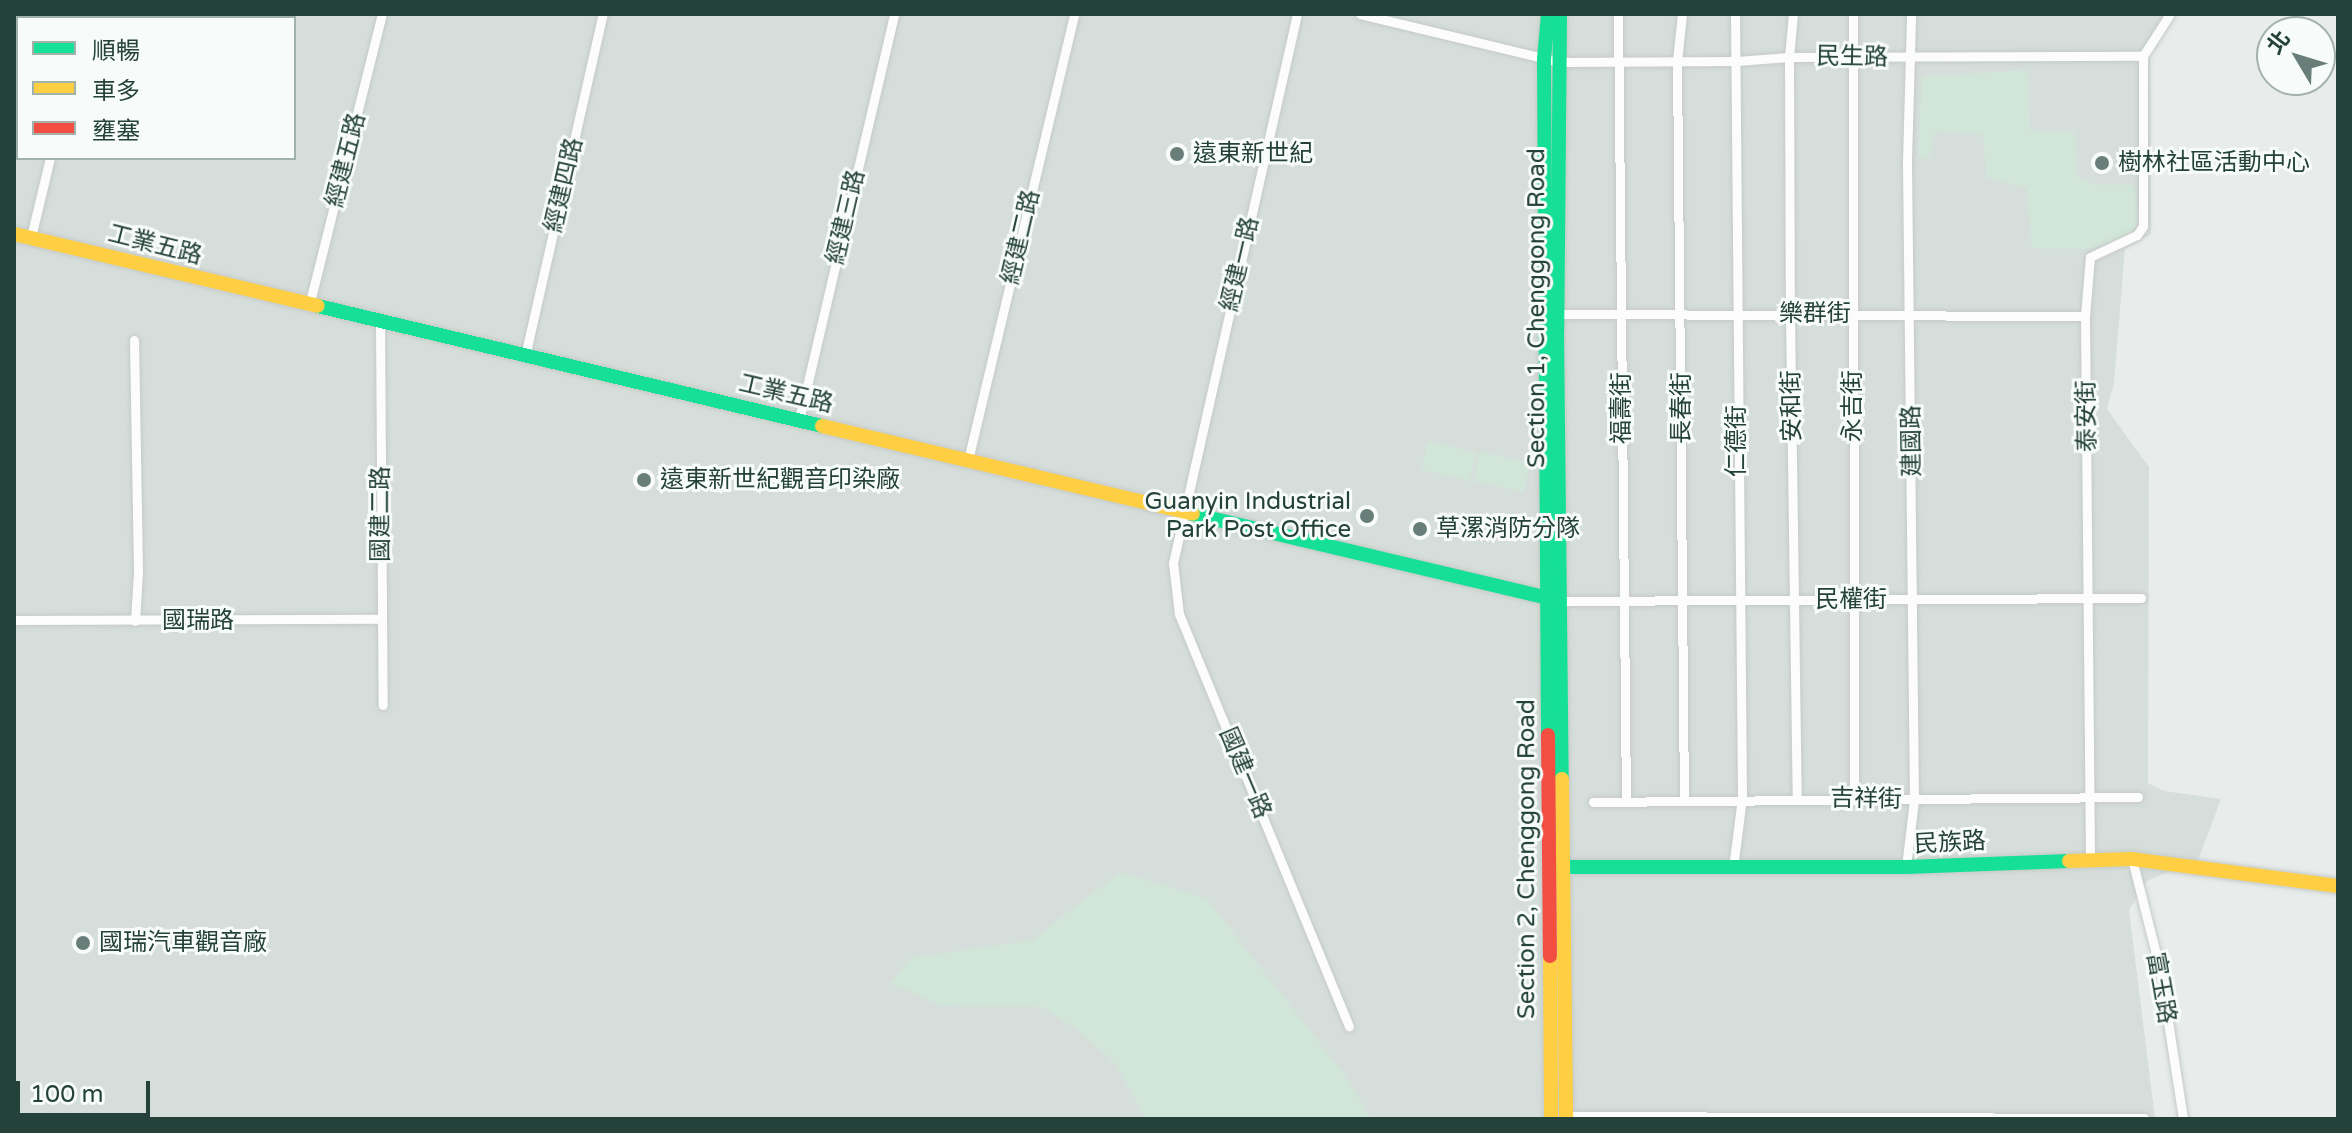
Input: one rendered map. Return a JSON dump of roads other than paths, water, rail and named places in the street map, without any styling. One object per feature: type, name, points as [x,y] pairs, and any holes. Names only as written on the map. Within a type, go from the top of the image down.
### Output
[{"type":"street","name":"經建五路","points":[[309,306],[382,14]]},
{"type":"street","name":"經建四路","points":[[525,356],[603,14]]},
{"type":"street","name":"經建三路","points":[[799,420],[894,14]]},
{"type":"street","name":"經建二路","points":[[968,460],[1074,14]]},
{"type":"street","name":"經建一路","points":[[1183,514],[1297,14]]},
{"type":"street","name":"民生路","points":[[1360,14],[1560,62],[1737,61],[1850,56],[2143,56]]},
{"type":"street","name":"Section 1, Chenggong Road","points":[[1548,14],[1544,59],[1554,600]]},
{"type":"street","name":"Section 1, Chenggong Road","points":[[1551,314],[1560,14]]},
{"type":"street","name":"福壽街","points":[[1618,14],[1626,802]]},
{"type":"street","name":"長春街","points":[[1682,14],[1677,61],[1682,315],[1684,801]]},
{"type":"street","name":"仁德街","points":[[1733,868],[1742,798],[1735,14]]},
{"type":"street","name":"安和街","points":[[1793,14],[1789,57],[1790,315],[1797,799]]},
{"type":"street","name":"永吉街","points":[[1853,14],[1850,56],[1854,799]]},
{"type":"street","name":"建國路","points":[[1906,867],[1914,800],[1908,58],[1911,14]]},
{"type":"street","points":[[2143,56],[2170,14]]},
{"type":"street","name":"泰安街","points":[[2090,858],[2087,797],[2089,599],[2085,316],[2090,257],[2137,235],[2143,226],[2143,56]]},
{"type":"street","points":[[31,237],[50,160]]},
{"type":"street","name":"工業五路","points":[[14,234],[1554,600]]},
{"type":"street","name":"樂群街","points":[[1551,314],[2085,316]]},
{"type":"street","name":"國建二路","points":[[380,322],[383,705]]},
{"type":"street","points":[[134,340],[138,572],[135,621]]},
{"type":"street","name":"國建一路","points":[[1183,514],[1173,563],[1179,614],[1349,1026]]},
{"type":"street","name":"民權街","points":[[1554,600],[2141,598]]},
{"type":"street","name":"Section 2, Chenggong Road","points":[[1554,600],[1558,1118]]},
{"type":"street","name":"國瑞路","points":[[14,620],[381,619]]},
{"type":"street","name":"吉祥街","points":[[1593,802],[1742,798],[1914,800],[2138,797]]},
{"type":"street","name":"民族路","points":[[1555,866],[1906,867],[2090,858],[2132,859],[2338,886]]},
{"type":"street","name":"富玉路","points":[[2132,859],[2160,970],[2183,1119]]},
{"type":"street","points":[[1558,1118],[2144,1118]]},
{"type":"place","name":"遠東新世紀","points":[[1177,154]]},
{"type":"place","name":"樹林社區活動中心","points":[[2102,163]]},
{"type":"place","name":"遠東新世紀觀音印染廠","points":[[644,480]]},
{"type":"place","name":"Guanyin Industrial Park Post Office","points":[[1367,516]]},
{"type":"place","name":"草漯消防分隊","points":[[1420,529]]},
{"type":"place","name":"國瑞汽車觀音廠","points":[[83,943]]}]
